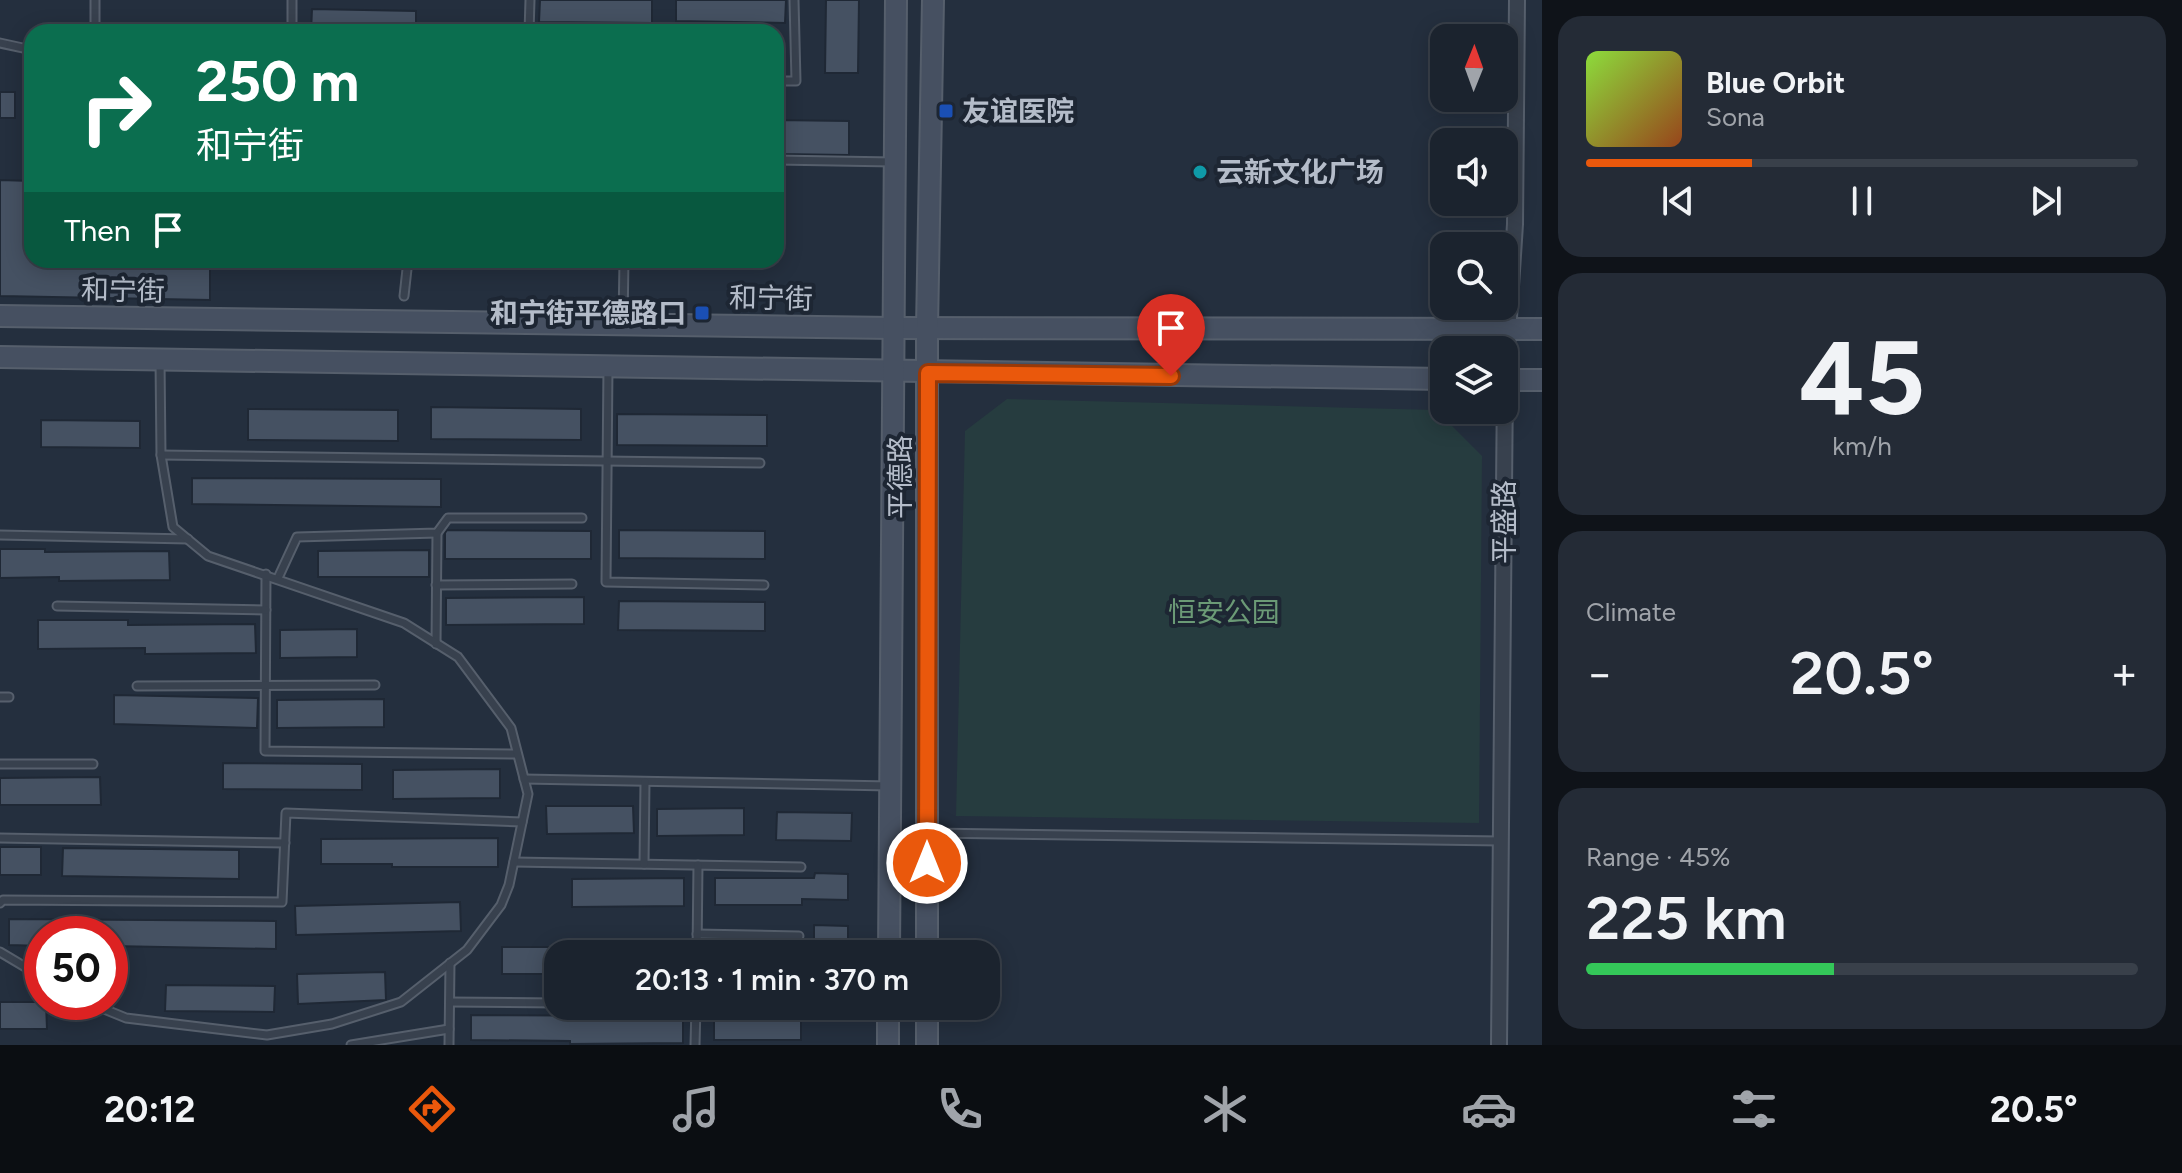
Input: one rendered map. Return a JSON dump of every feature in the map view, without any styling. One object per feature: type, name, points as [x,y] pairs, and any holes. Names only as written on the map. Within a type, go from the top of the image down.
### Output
[{"type":"main road","name":"平德路","points":[[889,940],[896,0]]},
{"type":"main road","name":"平德路","points":[[927,940],[927,328],[933,0]]},
{"type":"main road","name":"和宁街","points":[[0,316],[893,328],[1542,329]]},
{"type":"main road","points":[[0,357],[1430,379]]},
{"type":"main road","points":[[1518,380],[1542,380]]},
{"type":"main road","points":[[888,1020],[888,1045]]},
{"type":"main road","points":[[927,1020],[927,1045]]},
{"type":"street","name":"平盛路","points":[[1508,336],[1515,224],[1517,0]]},
{"type":"street","name":"平盛路","points":[[1499,1045],[1505,424]]},
{"type":"lane","points":[[95,0],[95,24]]},
{"type":"lane","points":[[292,0],[292,24]]},
{"type":"lane","points":[[529,24],[530,0]]},
{"type":"lane","points":[[784,81],[796,81],[794,0]]},
{"type":"lane","points":[[0,43],[24,48]]},
{"type":"lane","points":[[784,160],[895,162]]},
{"type":"lane","points":[[404,296],[407,268]]},
{"type":"lane","points":[[623,324],[624,268]]},
{"type":"lane","points":[[128,1018],[267,1035],[332,1024],[401,1002],[467,950],[501,905],[514,862],[528,794],[511,728],[458,657],[404,623],[208,556],[173,527],[161,455],[160,359]]},
{"type":"lane","points":[[608,367],[606,582],[764,585]]},
{"type":"lane","points":[[161,455],[760,463]]},
{"type":"lane","points":[[436,644],[437,533],[448,518],[582,518]]},
{"type":"lane","points":[[278,578],[297,537],[437,533]]},
{"type":"lane","points":[[0,535],[188,539]]},
{"type":"lane","points":[[266,574],[265,751],[517,754]]},
{"type":"lane","points":[[436,585],[572,584]]},
{"type":"lane","points":[[57,606],[266,610]]},
{"type":"lane","points":[[137,686],[375,685]]},
{"type":"lane","points":[[0,764],[93,764]]},
{"type":"lane","points":[[524,779],[890,786]]},
{"type":"lane","points":[[644,864],[645,782]]},
{"type":"lane","points":[[0,903],[3,900],[282,902],[286,813],[522,822]]},
{"type":"lane","points":[[927,833],[1501,841]]},
{"type":"lane","points":[[0,838],[285,843]]},
{"type":"lane","points":[[514,862],[801,867]]},
{"type":"lane","points":[[697,940],[698,865]]},
{"type":"lane","points":[[697,934],[799,936]]},
{"type":"lane","points":[[0,952],[24,966]]},
{"type":"lane","points":[[449,1045],[450,963]]},
{"type":"lane","points":[[450,1002],[544,1003]]},
{"type":"lane","points":[[695,1045],[696,1020]]},
{"type":"lane","points":[[351,1045],[449,1029]]},
{"type":"lane","points":[[254,1045],[255,1034]]},
{"type":"green space","name":"恒安公园","points":[[1007,399],[1430,410],[1430,424],[1450,424],[1482,456],[1479,823],[956,816],[965,431]]},
{"type":"building","points":[[540,0],[652,0],[652,23],[539,22]]},
{"type":"building","points":[[676,0],[786,0],[785,23],[676,21]]},
{"type":"building","points":[[826,0],[859,0],[858,73],[825,73]]},
{"type":"building","points":[[312,9],[416,11],[416,24],[311,24]]},
{"type":"building","points":[[0,92],[15,92],[15,118],[0,118]]},
{"type":"building","points":[[784,120],[849,121],[849,155],[784,154]]},
{"type":"building","points":[[0,180],[24,181],[24,268],[210,268],[210,300],[0,296]]},
{"type":"building","points":[[431,407],[581,409],[581,440],[431,439]]},
{"type":"building","points":[[248,409],[398,410],[398,441],[248,440]]},
{"type":"building","points":[[617,414],[767,415],[767,446],[617,445]]},
{"type":"building","points":[[41,420],[140,421],[140,448],[41,447]]},
{"type":"building","points":[[192,478],[441,479],[441,507],[192,504]]},
{"type":"building","points":[[447,530],[591,531],[591,559],[445,559]]},
{"type":"building","points":[[619,530],[765,531],[765,559],[619,558]]},
{"type":"building","points":[[0,549],[45,549],[45,552],[169,551],[170,580],[0,578]]},
{"type":"building","points":[[429,550],[429,577],[318,577],[318,551]]},
{"type":"building","points":[[584,597],[584,624],[446,625],[446,598]]},
{"type":"building","points":[[619,601],[765,602],[765,631],[618,630]]},
{"type":"building","points":[[38,620],[128,620],[128,625],[255,624],[256,653],[145,654],[145,648],[38,649]]},
{"type":"building","points":[[357,629],[357,657],[280,658],[280,630]]},
{"type":"building","points":[[114,695],[258,698],[257,728],[114,724]]},
{"type":"building","points":[[384,699],[384,727],[277,728],[277,700]]},
{"type":"building","points":[[223,763],[362,764],[362,790],[223,789]]},
{"type":"building","points":[[500,769],[500,798],[393,799],[393,770]]},
{"type":"building","points":[[100,777],[101,805],[0,805],[0,778]]},
{"type":"building","points":[[546,806],[633,806],[634,833],[547,834]]},
{"type":"building","points":[[744,808],[744,835],[657,836],[657,809]]},
{"type":"building","points":[[777,812],[852,813],[851,841],[776,840]]},
{"type":"building","points":[[498,838],[498,867],[321,864],[321,839]]},
{"type":"building","points":[[0,847],[41,847],[41,875],[0,875]]},
{"type":"building","points":[[63,848],[239,850],[239,879],[62,876]]},
{"type":"building","points":[[815,873],[848,874],[848,900],[802,899],[802,905],[715,905],[715,878],[814,878]]},
{"type":"building","points":[[684,878],[684,906],[572,907],[572,879]]},
{"type":"building","points":[[460,902],[461,931],[296,935],[295,906]]},
{"type":"building","points":[[9,919],[24,919],[24,945],[9,945]]},
{"type":"building","points":[[128,920],[276,921],[276,949],[128,946]]},
{"type":"building","points":[[814,925],[848,926],[848,940],[814,940]]},
{"type":"building","points":[[502,947],[544,947],[544,974],[502,974]]},
{"type":"building","points":[[385,972],[386,1000],[298,1004],[297,974]]},
{"type":"building","points":[[166,985],[275,986],[274,1012],[165,1011]]},
{"type":"building","points":[[0,1002],[24,1002],[24,1020],[47,1020],[47,1029],[0,1029]]},
{"type":"building","points":[[471,1015],[544,1015],[544,1020],[683,1020],[683,1043],[570,1044],[570,1041],[471,1040]]},
{"type":"building","points":[[714,1020],[801,1020],[801,1040],[714,1040]]},
{"type":"place","name":"友谊医院","points":[[946,111]]},
{"type":"place","name":"云新文化广场","points":[[1200,172]]},
{"type":"place","name":"和宁街平德路口","points":[[702,313]]},
{"type":"route","points":[[927,863],[928,373],[1171,376]]}]
